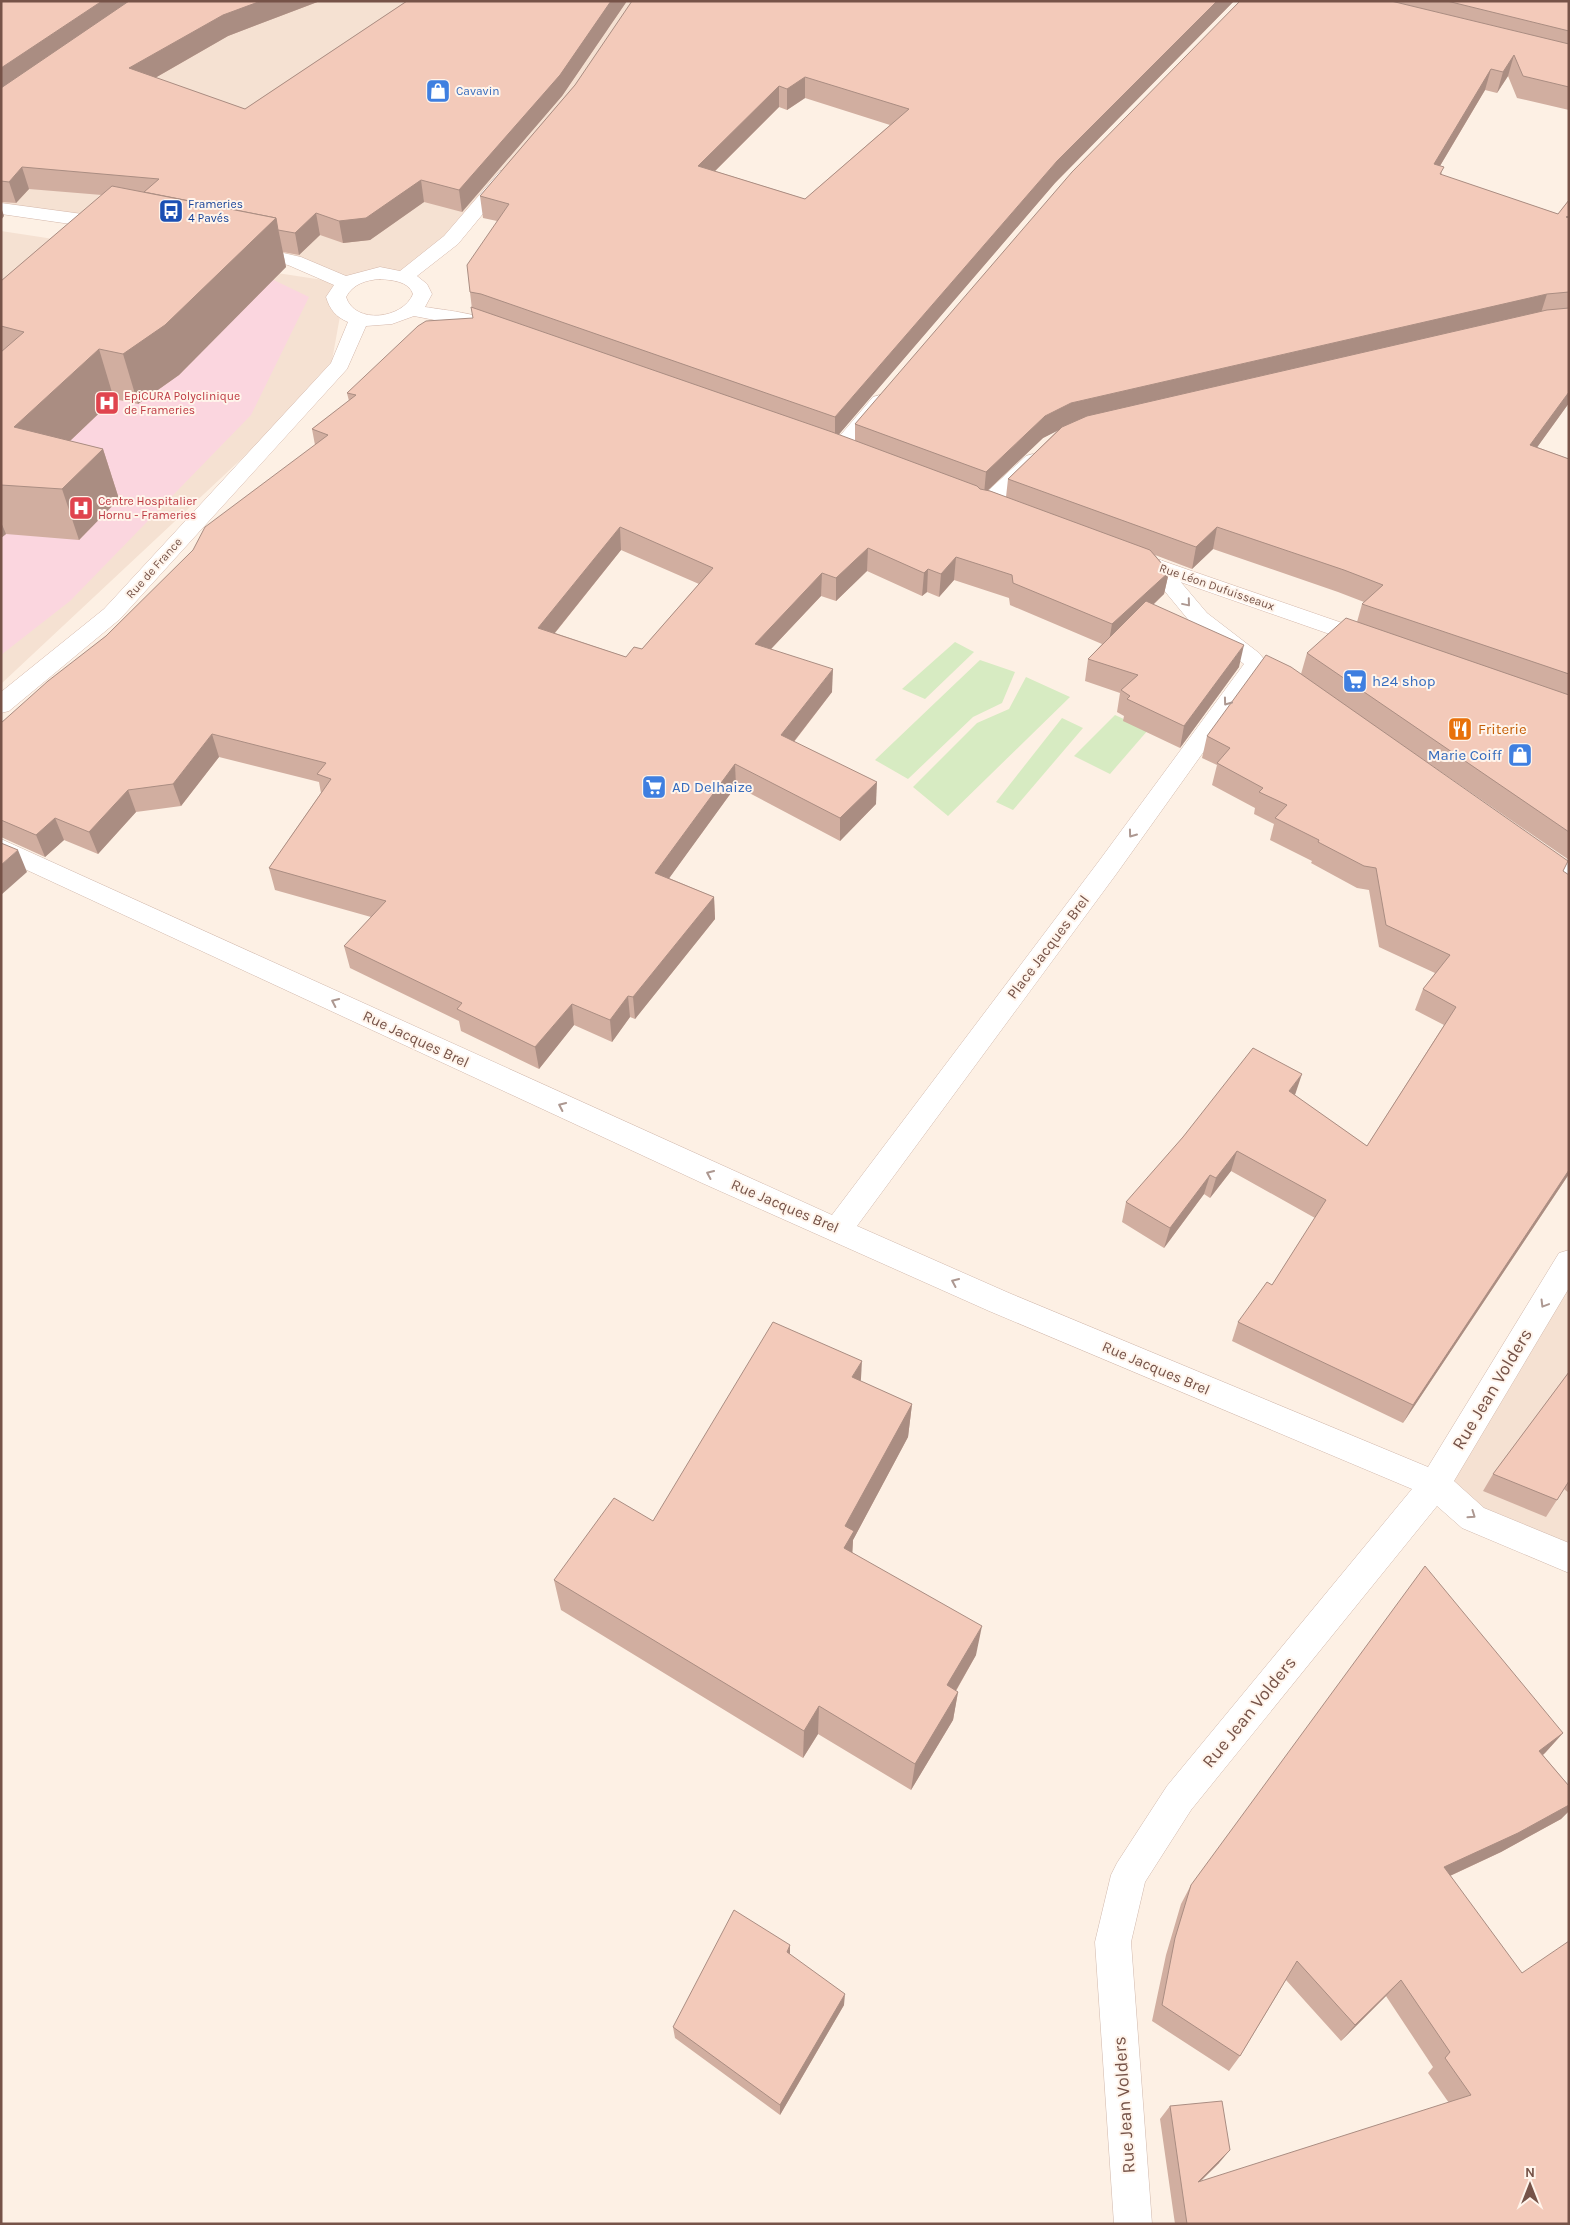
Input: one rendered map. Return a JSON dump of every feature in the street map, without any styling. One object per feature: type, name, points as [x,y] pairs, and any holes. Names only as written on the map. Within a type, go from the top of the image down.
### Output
[{"type":"street","points":[[405,276],[451,240],[519,160]]},
{"type":"street","points":[[1,208],[133,228]]},
{"type":"street","points":[[232,248],[294,261],[346,283]]},
{"type":"street","points":[[380,273],[405,276],[420,287],[419,302],[411,310],[390,318],[376,320],[359,319],[341,311],[336,304],[336,297],[346,283],[367,275],[380,273]]},
{"type":"street","points":[[411,310],[476,322],[513,335]]},
{"type":"street","name":"Rue de France","points":[[1,705],[119,607],[340,365],[359,319]]},
{"type":"street","points":[[839,450],[890,390]]},
{"type":"street","points":[[985,505],[1044,449]]},
{"type":"street","name":"Rue Léon Dufuisseaux","points":[[1111,550],[1385,645]]},
{"type":"street","points":[[1155,566],[1199,618],[1256,663],[1279,674]]},
{"type":"street","name":"Place Jacques Brel","points":[[838,1229],[1108,868],[1256,663]]},
{"type":"street","points":[[1511,836],[1560,870]]},
{"type":"street","name":"Rue Jacques Brel","points":[[1,848],[712,1175],[838,1229],[999,1302],[1435,1484],[1473,1518],[1569,1558]]},
{"type":"street","name":"Rue Jean Volders","points":[[1133,2224],[1113,1942],[1129,1876],[1179,1798],[1435,1484],[1569,1262]]},
{"type":"shaded area","points":[[153,1],[637,1],[569,101],[451,240],[405,276],[393,274],[346,283],[329,377],[1,684],[1,231],[343,283],[294,261],[1,208],[1,104]]},
{"type":"shaded area","name":"Centre Hospitalier Hornu - Frameries","points":[[220,254],[309,297],[251,415],[70,601],[1,655],[1,301]]},
{"type":"shaded area","points":[[1569,1262],[1569,1558],[1435,1484]]},
{"type":"green space","points":[[955,642],[974,652],[925,699],[902,689]]},
{"type":"green space","points":[[980,660],[1015,672],[1002,703],[973,717],[908,779],[875,760]]},
{"type":"green space","points":[[1026,677],[1070,697],[948,816],[913,787],[977,723],[1009,709]]},
{"type":"green space","points":[[1115,715],[1148,730],[1110,774],[1074,756]]},
{"type":"green space","points":[[1062,718],[1083,728],[1013,810],[996,802]]},
{"type":"building","points":[[1,1],[102,1],[1,68]]},
{"type":"building","points":[[129,1],[261,1],[223,15],[129,68],[245,109],[407,1],[611,1],[560,75],[459,190],[421,180],[366,218],[339,221],[316,213],[295,233],[278,230],[276,218],[144,192],[159,179],[22,167],[9,182],[1,181],[1,88]]},
{"type":"building","points":[[632,1],[1217,1],[1057,161],[835,417],[481,294],[470,292],[467,265],[509,204],[480,196],[575,85]],"holes":[[[805,77],[909,109],[805,199],[698,166],[779,86],[787,89]]]},
{"type":"building","points":[[1240,1],[1391,1],[1569,44],[1569,87],[1523,76],[1514,55],[1503,72],[1491,69],[1434,164],[1444,167],[1440,174],[1558,214],[1569,200],[1569,216],[1566,217],[1569,218],[1569,292],[1547,294],[1071,403],[1045,416],[986,472],[855,424],[1072,172]]},
{"type":"building","points":[[1447,1],[1569,1],[1569,31]]},
{"type":"building","points":[[112,186],[276,218],[165,325],[123,354],[99,349],[14,427],[103,449],[62,489],[1,485],[1,352],[24,332],[1,326],[1,281]]},
{"type":"building","points":[[471,307],[832,432],[977,486],[980,489],[1150,550],[1169,572],[1112,624],[1013,583],[1012,575],[956,557],[941,574],[928,569],[924,573],[868,548],[836,578],[822,573],[755,644],[833,669],[781,735],[877,782],[840,818],[735,764],[655,873],[714,897],[633,997],[628,996],[610,1020],[572,1004],[535,1047],[457,1009],[462,1003],[344,946],[386,901],[269,868],[331,779],[317,774],[326,763],[212,734],[173,784],[128,790],[89,832],[55,818],[36,835],[1,820],[1,723],[48,681],[106,636],[193,550],[205,527],[328,435],[312,429],[356,395],[347,393],[418,326],[426,321],[473,318]],"holes":[[[620,527],[713,568],[642,649],[634,647],[626,657],[538,628]]]},
{"type":"building","points":[[1569,308],[1569,392],[1530,445],[1569,459],[1569,674],[1362,604],[1383,585],[1344,570],[1217,527],[1196,547],[1008,479],[1062,427],[1087,416],[1547,310]]},
{"type":"building","points":[[1146,601],[1244,645],[1184,726],[1127,699],[1130,696],[1121,690],[1138,675],[1088,659]]},
{"type":"building","points":[[1346,618],[1569,695],[1569,832],[1307,653]]},
{"type":"building","points":[[1266,655],[1291,667],[1568,861],[1563,871],[1569,875],[1569,1170],[1413,1405],[1238,1322],[1267,1282],[1272,1285],[1326,1200],[1237,1151],[1216,1178],[1210,1175],[1170,1228],[1126,1202],[1183,1137],[1253,1048],[1302,1074],[1289,1091],[1367,1146],[1456,1007],[1423,989],[1450,955],[1386,925],[1376,868],[1364,866],[1318,842],[1319,840],[1275,818],[1287,805],[1259,792],[1263,788],[1217,763],[1230,748],[1207,736]]},
{"type":"building","points":[[1,843],[18,850],[1,865]]},
{"type":"building","points":[[773,1322],[862,1361],[852,1377],[912,1404],[845,1526],[854,1531],[844,1548],[982,1626],[947,1685],[958,1692],[915,1764],[819,1706],[804,1731],[554,1580],[614,1498],[653,1521]]},
{"type":"building","points":[[1569,1372],[1569,1481],[1557,1500],[1493,1474]]},
{"type":"building","points":[[1425,1566],[1563,1733],[1539,1751],[1569,1786],[1569,1805],[1518,1833],[1444,1867],[1522,1973],[1569,1941],[1569,2224],[1187,2224],[1170,2106],[1222,2101],[1230,2150],[1198,2182],[1471,2095],[1445,2058],[1450,2052],[1401,1980],[1355,2025],[1297,1961],[1240,2056],[1162,2005],[1175,1938],[1191,1885]]},
{"type":"building","points":[[734,1910],[790,1945],[787,1952],[845,1994],[780,2105],[673,2027]]},
{"type":"place","name":"Cavavin","points":[[438,91]]},
{"type":"place","name":"Frameries 4 Pavés","points":[[171,211]]},
{"type":"place","name":"EpiCURA Polyclinique de Frameries","points":[[107,403]]},
{"type":"place","name":"Centre Hospitalier Hornu - Frameries","points":[[81,508]]},
{"type":"place","name":"h24 shop","points":[[1355,681]]},
{"type":"place","name":"Friterie","points":[[1460,729]]},
{"type":"place","name":"Marie Coiff","points":[[1520,755]]},
{"type":"place","name":"AD Delhaize","points":[[654,787]]}]
